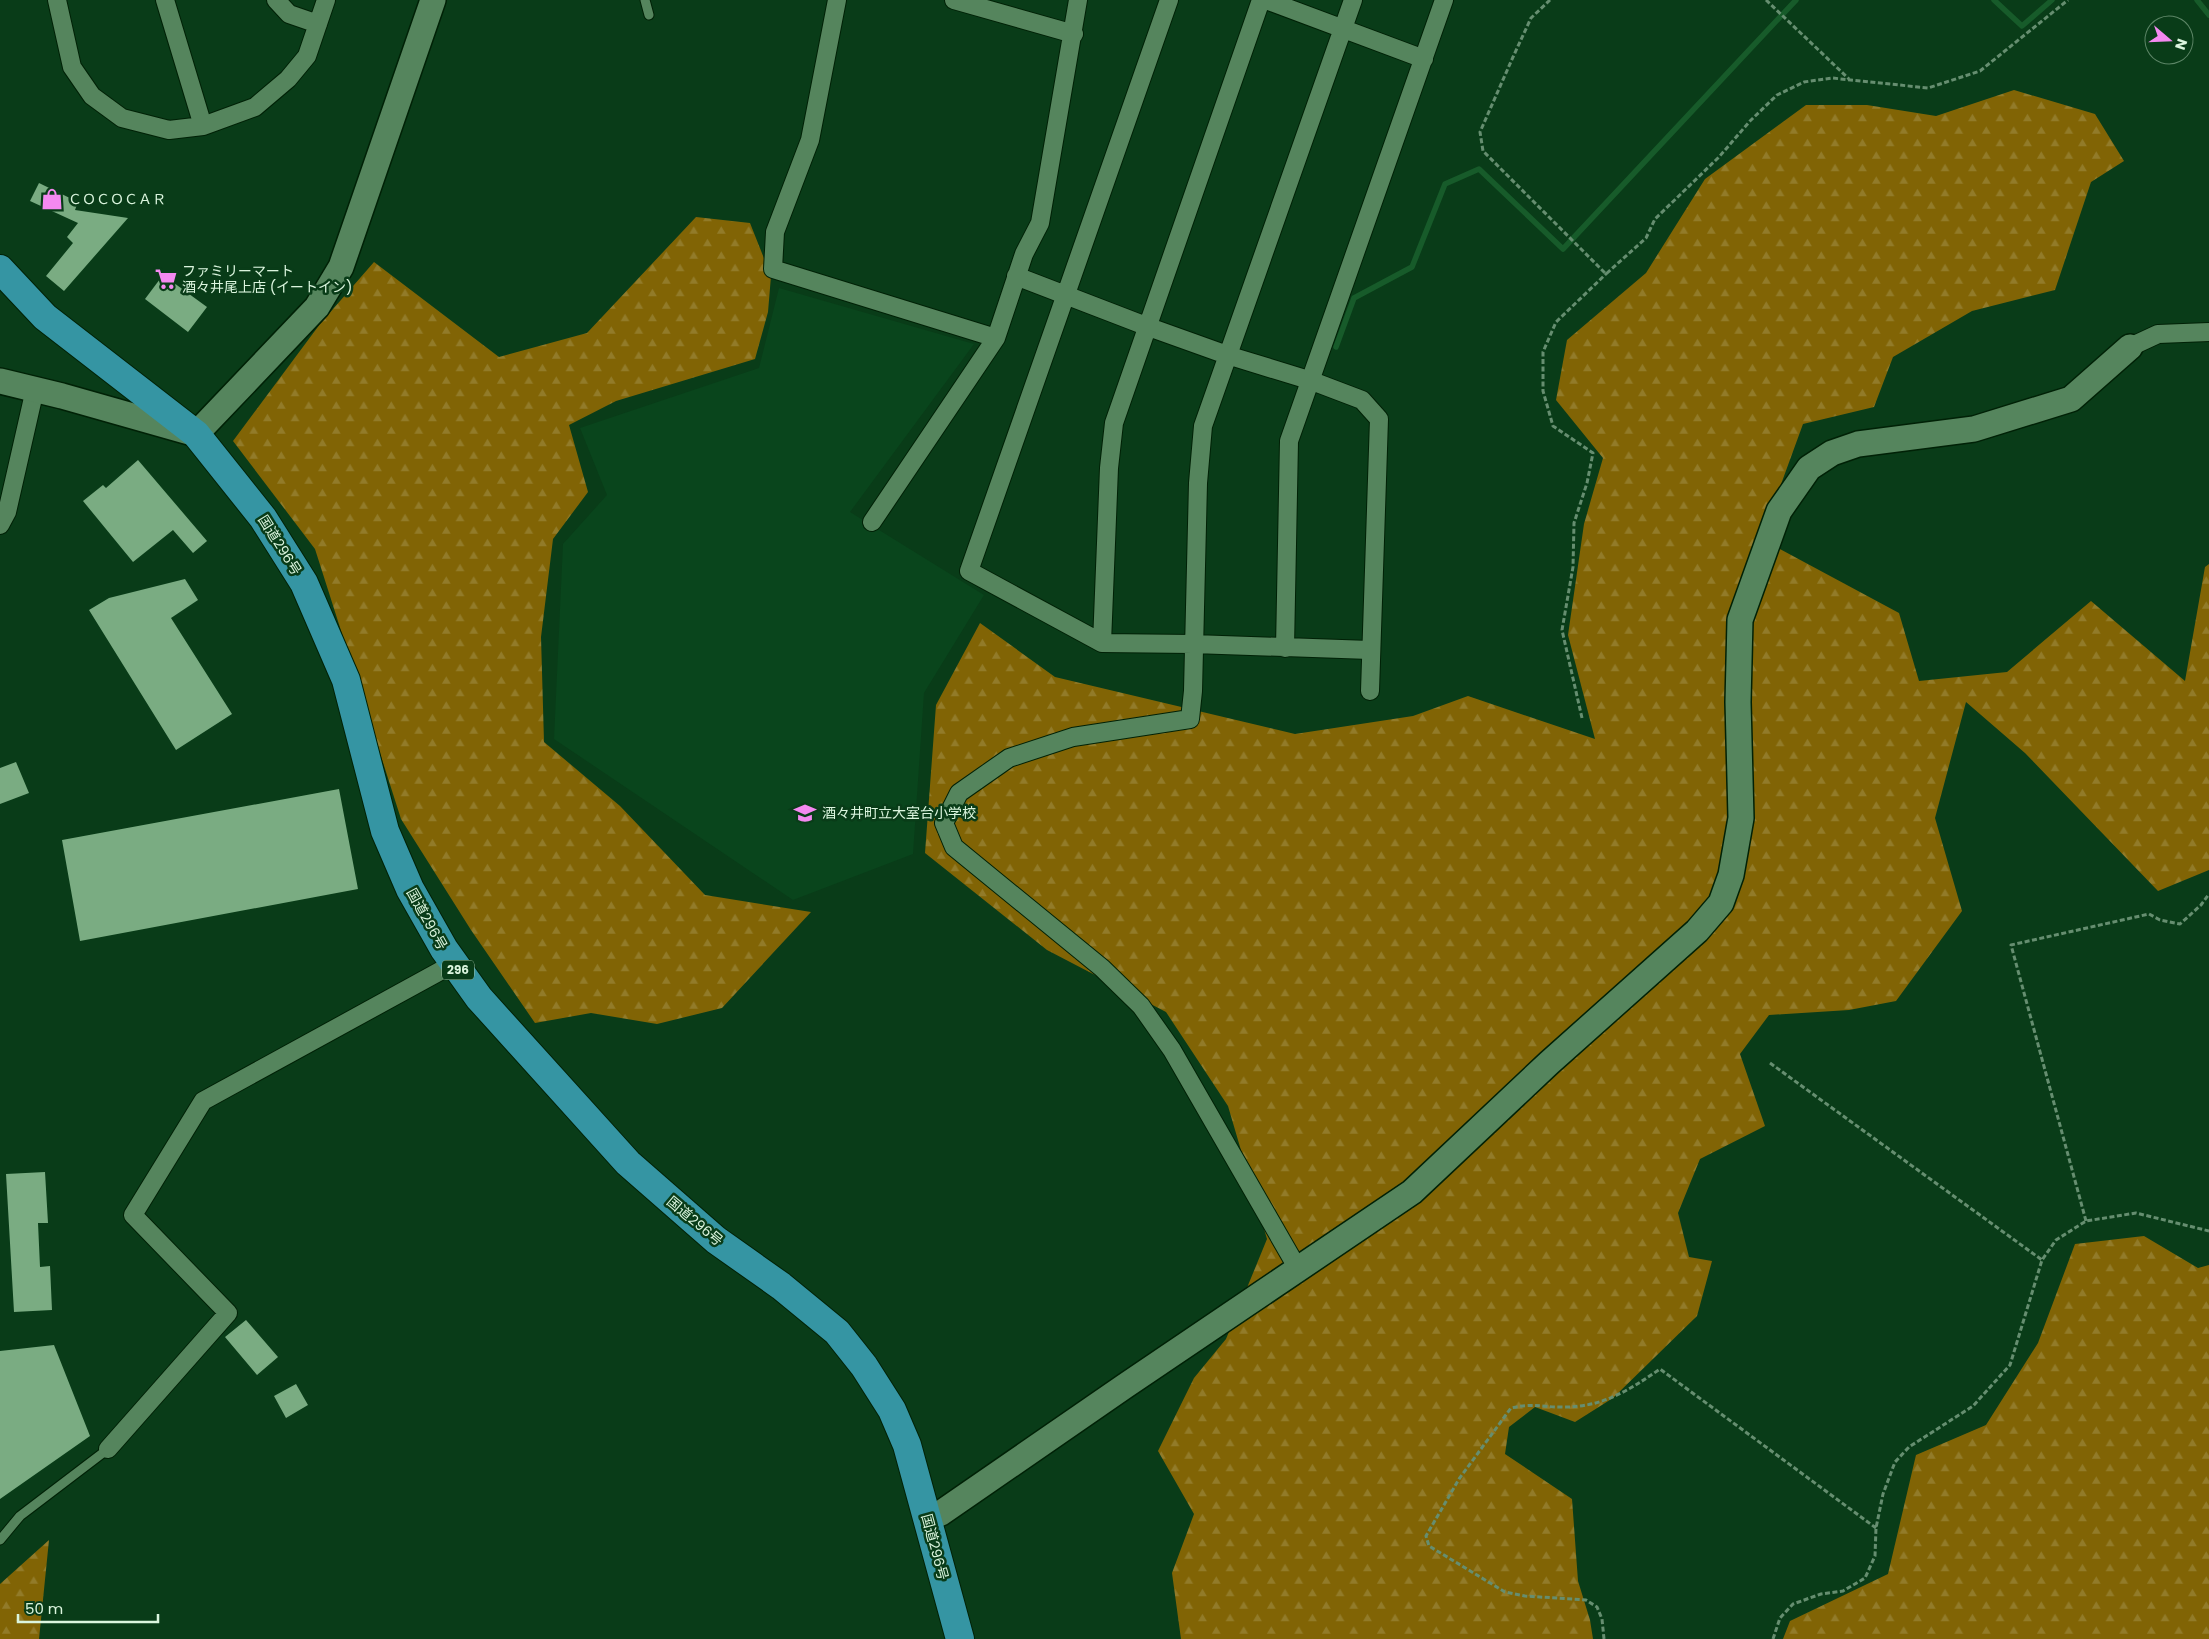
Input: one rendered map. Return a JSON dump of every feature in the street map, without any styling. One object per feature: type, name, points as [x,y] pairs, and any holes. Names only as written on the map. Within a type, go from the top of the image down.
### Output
[{"type":"highway","name":"国道296号","points":[[0,269],[45,317],[196,434],[264,518],[304,582],[346,680],[385,831],[410,889],[453,964],[478,998],[628,1163],[716,1240],[782,1286],[837,1332],[864,1366],[892,1410],[912,1462],[960,1639]]},
{"type":"street","points":[[57,0],[72,67],[92,96],[122,118],[169,130],[203,126],[255,107],[275,90],[307,56],[326,0]]},
{"type":"street","points":[[165,0],[203,126]]},
{"type":"street","points":[[276,0],[289,14],[318,24]]},
{"type":"street","points":[[0,381],[196,434],[317,307],[341,267],[433,0]]},
{"type":"street","points":[[838,0],[810,140],[775,232],[773,269],[996,338]]},
{"type":"street","points":[[954,0],[1074,34]]},
{"type":"street","points":[[872,522],[996,338],[1024,254],[1040,223],[1074,34],[1078,0]]},
{"type":"street","points":[[1169,0],[969,571],[1102,643],[1370,650]]},
{"type":"street","points":[[1102,643],[1109,468],[1114,423],[1260,0]]},
{"type":"street","points":[[1266,0],[1424,59]]},
{"type":"street","points":[[1298,1269],[1172,1050],[1141,1006],[1102,968],[954,847],[944,823],[958,793],[1009,758],[1073,737],[1190,718],[1193,691],[1198,483],[1203,426],[1353,0]]},
{"type":"street","points":[[1285,648],[1289,441],[1312,381],[1444,0]]},
{"type":"street","points":[[1016,276],[1146,326],[1227,355],[1312,381],[1362,400],[1379,419],[1370,691]]},
{"type":"street","points":[[927,1519],[941,1513],[1412,1192],[1549,1063],[1683,944],[1721,903],[1731,875],[1741,818],[1738,702],[1740,620],[1779,511],[1809,468],[1832,453],[1858,444],[1974,429],[2071,399],[2130,347],[2158,334],[2209,332]]},
{"type":"street","points":[[2,515],[35,389]]},
{"type":"street","points":[[108,1449],[228,1312],[133,1215],[203,1101],[453,964]]},
{"type":"lane","points":[[645,0],[649,15]]},
{"type":"lane","points":[[0,1540],[20,1516],[108,1449]]},
{"type":"path","points":[[1550,0],[1531,18],[1513,57],[1480,132],[1483,151],[1606,274],[1610,271]]},
{"type":"path","points":[[1766,0],[1849,80]]},
{"type":"path","points":[[1582,718],[1562,630],[1573,568],[1574,523],[1587,483],[1593,453],[1553,426],[1543,391],[1543,352],[1556,322],[1634,251],[1646,238],[1655,219],[1719,157],[1750,120],[1777,95],[1804,82],[1832,78],[1928,88],[1980,71],[2068,0]]},
{"type":"path","points":[[2086,1221],[2011,945],[2149,914],[2160,920],[2180,924],[2201,905],[2209,894]]},
{"type":"path","points":[[1770,1064],[2042,1260]]},
{"type":"path","points":[[1774,1639],[1780,1618],[1793,1604],[1821,1594],[1843,1591],[1865,1578],[1875,1556],[1876,1528],[1883,1494],[1895,1462],[1909,1447],[1973,1406],[2010,1365],[2042,1260],[2056,1240],[2086,1221],[2136,1213],[2209,1231]]},
{"type":"path","points":[[1604,1639],[1602,1618],[1597,1607],[1586,1600],[1525,1596],[1505,1592],[1429,1546],[1426,1536],[1440,1508],[1511,1408],[1530,1404],[1587,1407],[1626,1393],[1660,1369],[1876,1528]]},
{"type":"shaded area","points":[[779,288],[974,344],[850,512],[984,595],[924,693],[913,854],[793,900],[554,739],[563,544],[607,495],[580,428],[759,368]]},
{"type":"green space","points":[[2014,90],[2095,114],[2124,161],[2091,182],[2055,290],[1972,311],[1893,357],[1874,407],[1803,424],[1761,539],[1899,613],[1919,681],[2007,672],[2091,601],[2185,681],[2205,567],[2209,564],[2209,870],[2158,891],[2025,753],[1966,702],[1935,818],[1962,911],[1896,1001],[1849,1010],[1769,1015],[1740,1054],[1765,1126],[1700,1159],[1678,1213],[1689,1257],[1712,1261],[1697,1316],[1613,1398],[1575,1422],[1535,1407],[1509,1427],[1505,1454],[1572,1499],[1578,1581],[1590,1620],[1593,1639],[1181,1639],[1172,1573],[1194,1514],[1158,1451],[1194,1378],[1226,1339],[1267,1239],[1228,1106],[1166,1012],[1047,950],[925,853],[936,705],[980,623],[1055,677],[1295,734],[1413,716],[1468,696],[1595,739],[1568,635],[1584,524],[1603,458],[1556,400],[1567,340],[1646,273],[1705,179],[1806,105],[1867,105],[1936,116]]},
{"type":"green space","points":[[696,217],[750,223],[771,276],[768,312],[755,359],[616,401],[569,425],[588,492],[553,539],[541,637],[544,742],[620,806],[705,895],[811,912],[722,1008],[657,1024],[591,1013],[535,1023],[471,930],[401,819],[315,549],[233,441],[320,324],[374,262],[499,357],[587,333]]},
{"type":"green space","points":[[2144,1236],[2198,1268],[2209,1265],[2209,1639],[1783,1639],[1790,1621],[1888,1574],[1916,1455],[1986,1425],[2038,1343],[2075,1244]]},
{"type":"green space","points":[[49,1540],[39,1639],[0,1639],[0,1584]]},
{"type":"building","points":[[39,183],[78,202],[75,210],[128,218],[64,291],[46,276],[73,243],[67,237],[78,223],[30,201]]},
{"type":"building","points":[[163,275],[207,307],[188,332],[145,299]]},
{"type":"building","points":[[138,460],[207,541],[193,553],[173,530],[133,562],[83,501],[103,485],[106,488]]},
{"type":"building","points":[[185,579],[198,600],[171,618],[232,714],[176,750],[89,610],[109,598]]},
{"type":"building","points":[[16,762],[29,793],[0,804],[0,768]]},
{"type":"building","points":[[339,789],[358,889],[80,941],[62,840]]},
{"type":"building","points":[[45,1172],[48,1223],[38,1223],[40,1267],[50,1266],[52,1310],[14,1312],[6,1174]]},
{"type":"building","points":[[246,1320],[278,1357],[257,1375],[225,1337]]},
{"type":"building","points":[[54,1345],[90,1436],[0,1499],[0,1351]]},
{"type":"building","points":[[296,1384],[308,1405],[286,1418],[274,1396]]},
{"type":"waterway","points":[[1336,347],[1354,298],[1412,267],[1445,184],[1479,169],[1563,249],[1796,0]]},
{"type":"waterway","points":[[1994,0],[2022,26],[2052,0]]},
{"type":"waterway","points":[[2197,0],[2209,15]]},
{"type":"place","name":"ＣＯＣＯＣＡＲ","points":[[52,199]]},
{"type":"place","name":"ファミリーマート 酒々井尾上店 (イートイン)","points":[[166,279]]},
{"type":"place","name":"酒々井町立大室台小学校","points":[[805,813]]}]
